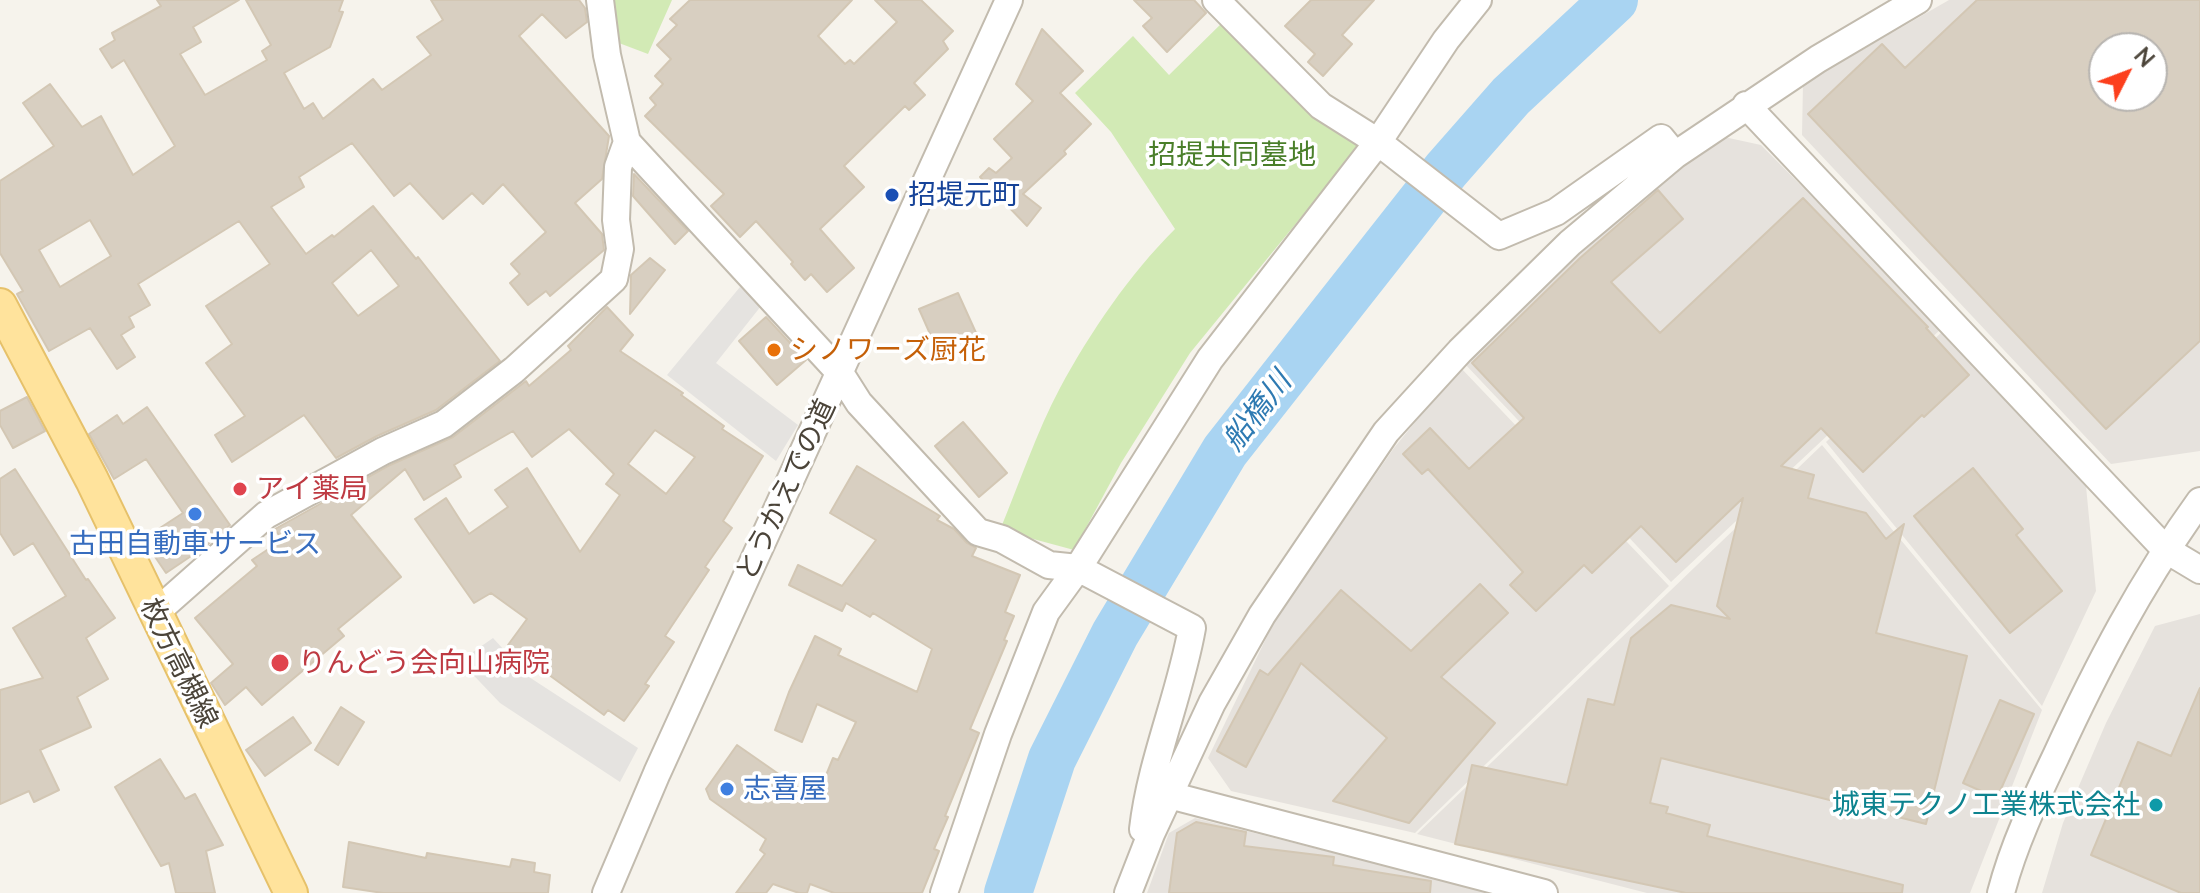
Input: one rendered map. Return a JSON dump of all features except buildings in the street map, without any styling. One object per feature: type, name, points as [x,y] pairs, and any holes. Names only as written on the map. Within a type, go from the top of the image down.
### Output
[{"type":"main road","name":"枚方高槻線","points":[[0,305],[92,480],[291,893]]},
{"type":"street","name":"とうかえでの道","points":[[606,893],[657,773],[1009,0]]},
{"type":"street","points":[[1216,0],[1321,106],[1382,146],[1499,236],[1556,212],[1661,138],[1675,155]]},
{"type":"street","points":[[944,893],[998,734],[1046,612],[1084,572],[1210,359],[1382,146],[1446,40],[1478,0]]},
{"type":"street","points":[[1128,893],[1151,834],[1212,703],[1262,615],[1386,432],[1460,351],[1570,243],[1675,155],[1818,59],[1918,0]]},
{"type":"street","points":[[601,1],[607,55],[627,142],[840,373],[859,403],[978,532],[1002,539],[1049,565],[1084,572],[1192,628],[1187,657],[1147,790],[1143,829],[1151,834]]},
{"type":"street","points":[[1746,105],[2165,549],[2200,570]]},
{"type":"street","points":[[154,614],[266,515],[383,451],[444,424],[514,370],[614,279],[620,249],[616,220],[618,167],[627,142]]},
{"type":"street","points":[[2001,893],[2029,814],[2096,669],[2165,549],[2200,501]]},
{"type":"street","points":[[1169,795],[1544,893]]},
{"type":"shaded area","points":[[1949,0],[2068,0],[2092,32],[2088,32],[2088,112],[2168,111],[2200,142],[2200,451],[2111,464],[1802,135],[1803,84]]},
{"type":"shaded area","points":[[1715,135],[1761,145],[1942,328],[1671,582],[1464,363],[1578,247]]},
{"type":"shaded area","points":[[740,287],[761,306],[716,363],[798,425],[776,461],[667,375]]},
{"type":"shaded area","points":[[1944,330],[2086,486],[2096,591],[2042,706],[1826,442]]},
{"type":"shaded area","points":[[1460,367],[1669,586],[1415,833],[1231,791],[1208,758],[1276,618],[1394,448]]},
{"type":"shaded area","points":[[1822,445],[2042,710],[1970,893],[1647,893],[1417,834]]},
{"type":"shaded area","points":[[2200,614],[2200,893],[2042,893],[2063,823],[2106,723],[2155,626]]},
{"type":"shaded area","points":[[493,638],[529,677],[638,748],[620,782],[500,703],[460,661]]},
{"type":"shaded area","points":[[1195,818],[1492,893],[1147,893],[1169,833]]},
{"type":"green space","points":[[611,0],[672,0],[648,54],[611,40]]},
{"type":"green space","name":"招提共同墓地","points":[[1225,20],[1361,144],[1190,353],[1121,463],[1074,550],[1000,530],[1044,422],[1072,367],[1127,284],[1175,229],[1111,132],[1075,93],[1133,36],[1169,75]]},
{"type":"waterway","name":"船橋川","points":[[1008,893],[1052,759],[1115,634],[1225,451],[1446,170],[1511,96],[1614,0]]},
{"type":"place","name":"招堤元町","points":[[892,195]]},
{"type":"place","name":"シノワーズ厨花","points":[[774,350]]},
{"type":"place","name":"アイ薬局","points":[[240,489]]},
{"type":"place","name":"古田自動車サービス","points":[[195,514]]},
{"type":"place","name":"りんどう会向山病院","points":[[280,663]]},
{"type":"place","name":"志喜屋","points":[[727,789]]},
{"type":"place","name":"城東テクノ工業株式会社","points":[[2156,805]]}]
